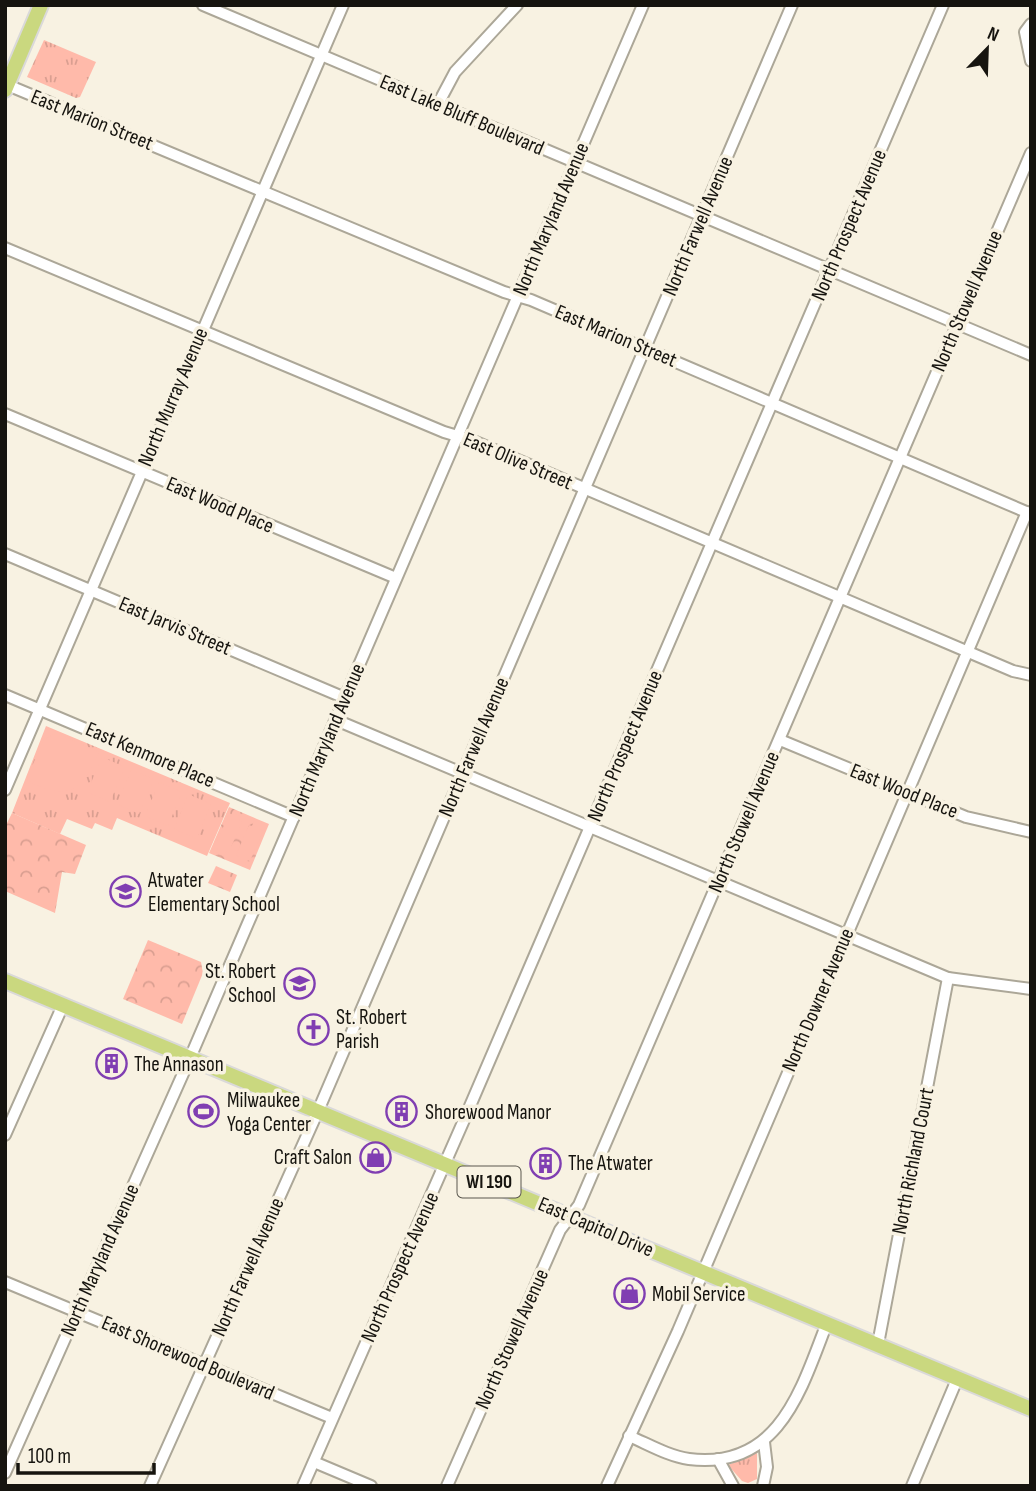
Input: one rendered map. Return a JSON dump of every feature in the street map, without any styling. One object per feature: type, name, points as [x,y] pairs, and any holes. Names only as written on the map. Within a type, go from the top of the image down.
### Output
[{"type":"main road","points":[[6,86],[41,5]]},
{"type":"main road","name":"East Capitol Drive","points":[[5,981],[1031,1409]]},
{"type":"street","name":"East Lake Bluff Boulevard","points":[[204,5],[1031,355]]},
{"type":"street","name":"North Murray Avenue","points":[[5,790],[342,5]]},
{"type":"street","points":[[438,104],[455,72],[517,5]]},
{"type":"street","name":"North Maryland Avenue","points":[[5,1473],[190,1058],[643,5]]},
{"type":"street","name":"North Farwell Avenue","points":[[150,1486],[318,1111],[792,5]]},
{"type":"street","name":"North Prospect Avenue","points":[[303,1486],[445,1164],[943,5]]},
{"type":"street","points":[[1031,24],[1025,32],[1031,61]]},
{"type":"street","name":"East Marion Street","points":[[6,86],[645,349],[1029,513]]},
{"type":"street","name":"North Stowell Avenue","points":[[447,1486],[569,1216],[579,1205],[1031,153]]},
{"type":"street","name":"East Olive Street","points":[[5,248],[1013,671],[1031,675]]},
{"type":"street","name":"East Wood Place","points":[[5,414],[396,578]]},
{"type":"street","name":"North Downer Avenue","points":[[607,1486],[703,1272],[966,651],[1029,513]]},
{"type":"street","name":"East Jarvis Street","points":[[5,554],[345,698]]},
{"type":"street","name":"East Kenmore Place","points":[[5,695],[294,817]]},
{"type":"street","points":[[336,720],[948,978],[1031,989]]},
{"type":"street","name":"East Wood Place","points":[[780,740],[966,817],[1031,832]]},
{"type":"street","name":"North Richland Court","points":[[878,1344],[948,978]]},
{"type":"street","points":[[5,1135],[63,1005]]},
{"type":"street","name":"East Shorewood Boulevard","points":[[5,1282],[332,1418]]},
{"type":"street","points":[[629,1436],[687,1458],[718,1459],[742,1453],[764,1442],[795,1401],[827,1323]]},
{"type":"street","points":[[912,1486],[958,1377]]},
{"type":"street","points":[[763,1486],[767,1467],[764,1442]]},
{"type":"street","points":[[718,1459],[733,1486]]},
{"type":"street","points":[[314,1462],[371,1486]]},
{"type":"green space","points":[[44,40],[96,62],[80,97],[76,98],[27,77]]},
{"type":"green space","points":[[46,726],[230,803],[207,856],[117,818],[112,830],[95,823],[92,829],[67,819],[60,834],[12,813]]},
{"type":"green space","points":[[57,733],[99,752],[86,777],[71,789],[62,791],[40,787],[26,780],[44,739]]},
{"type":"green space","points":[[102,757],[125,767],[110,802],[87,792]]},
{"type":"green space","points":[[131,770],[154,779],[139,814],[117,804]]},
{"type":"green space","points":[[159,782],[182,792],[168,826],[145,816]]},
{"type":"green space","points":[[188,794],[211,804],[197,839],[174,829]]},
{"type":"green space","points":[[229,807],[269,824],[250,870],[209,853]]},
{"type":"green space","points":[[12,813],[86,845],[75,874],[62,872],[55,913],[5,891],[5,827]]},
{"type":"green space","points":[[233,813],[241,816],[239,821],[242,822],[229,852],[226,851],[224,856],[216,853],[218,848],[215,846],[228,816],[231,817]]},
{"type":"green space","points":[[254,821],[262,825],[260,829],[263,831],[250,861],[247,860],[245,865],[237,861],[239,857],[236,855],[249,825],[252,826]]},
{"type":"green space","points":[[216,866],[237,875],[230,892],[208,883]]},
{"type":"green space","points":[[148,940],[201,962],[203,973],[182,1024],[123,999]]},
{"type":"green space","points":[[757,1453],[757,1479],[748,1483],[742,1481],[728,1465]]},
{"type":"place","name":"Atwater Elementary School","points":[[125,892]]},
{"type":"place","name":"St. Robert School","points":[[299,983]]},
{"type":"place","name":"St. Robert Parish","points":[[313,1029]]},
{"type":"place","name":"The Annason","points":[[111,1064]]},
{"type":"place","name":"Milwaukee Yoga Center","points":[[204,1112]]},
{"type":"place","name":"Shorewood Manor","points":[[402,1112]]},
{"type":"place","name":"Craft Salon","points":[[375,1157]]},
{"type":"place","name":"The Atwater","points":[[545,1163]]},
{"type":"place","name":"Mobil Service","points":[[629,1294]]}]
